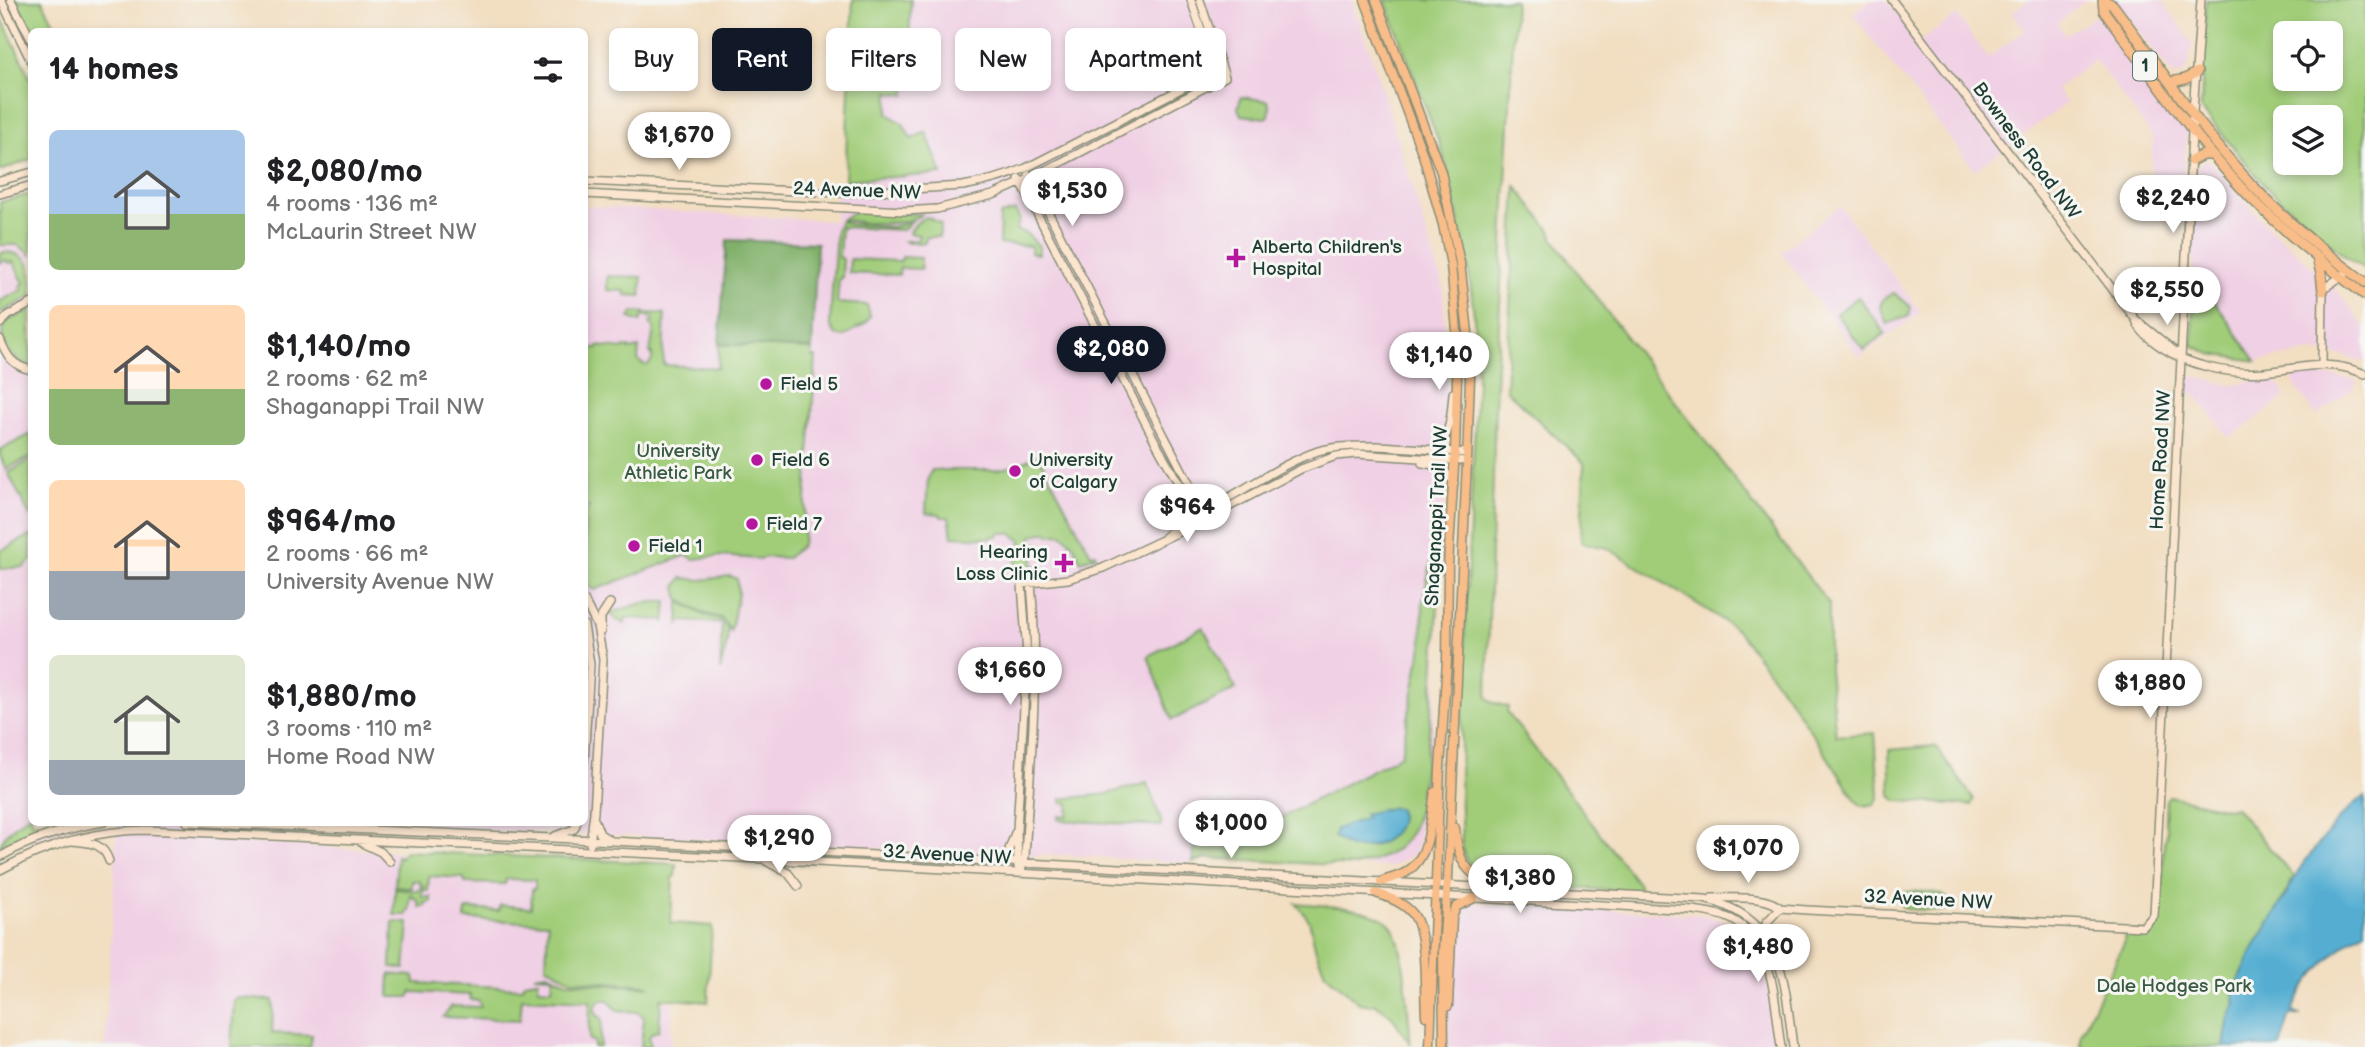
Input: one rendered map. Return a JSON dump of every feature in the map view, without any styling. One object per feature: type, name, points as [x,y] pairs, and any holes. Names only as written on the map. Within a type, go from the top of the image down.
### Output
[{"type":"highway","name":"1","points":[[2103,0],[2113,5],[2193,113],[2249,182],[2365,295]]},
{"type":"highway","name":"1","points":[[2103,0],[2104,11],[2192,129],[2254,200],[2316,257],[2365,282]]},
{"type":"highway","points":[[2171,82],[2186,79],[2197,72]]},
{"type":"highway","points":[[2191,161],[2202,155],[2214,156]]},
{"type":"highway","points":[[2316,257],[2323,291]]},
{"type":"main road","name":"Shaganappi Trail NW","points":[[1365,0],[1423,155],[1443,225],[1451,265],[1458,342],[1437,885],[1441,896],[1444,1047]]},
{"type":"main road","name":"Shaganappi Trail NW","points":[[1376,0],[1434,153],[1454,225],[1469,341],[1467,457],[1447,886],[1441,896],[1429,1043]]},
{"type":"main road","points":[[1381,882],[1404,873],[1422,854],[1429,834],[1440,769]]},
{"type":"main road","points":[[1453,780],[1456,842],[1462,863],[1476,878],[1499,888]]},
{"type":"main road","points":[[1376,893],[1399,902],[1416,919],[1422,948],[1426,1032],[1429,1043]]},
{"type":"main road","points":[[1443,1018],[1448,1009],[1450,927],[1453,911],[1461,903],[1474,898]]},
{"type":"street","points":[[1,0],[28,55]]},
{"type":"street","points":[[11,0],[28,33]]},
{"type":"street","points":[[1191,0],[1201,28]]},
{"type":"street","points":[[1200,0],[1208,28]]},
{"type":"street","name":"Bowness Road NW","points":[[1892,0],[2142,331],[2154,341],[2170,352],[2207,366],[2239,372],[2261,372],[2322,363],[2365,374]]},
{"type":"street","name":"Home Road NW","points":[[2151,921],[2154,915],[2192,129],[2201,0]]},
{"type":"street","name":"24 Avenue NW","points":[[588,181],[843,193],[963,186],[1015,173],[1179,91]]},
{"type":"street","name":"24 Avenue NW","points":[[588,194],[920,211],[969,203],[1031,178],[1189,91]]},
{"type":"street","points":[[3,180],[28,168]]},
{"type":"street","points":[[1026,168],[1201,517]]},
{"type":"street","points":[[3,180],[28,173]]},
{"type":"street","points":[[1015,173],[1201,517]]},
{"type":"street","points":[[1,194],[28,188]]},
{"type":"street","points":[[2322,363],[2323,291],[2345,274]]},
{"type":"street","points":[[0,324],[9,315],[28,305]]},
{"type":"street","points":[[0,339],[12,361],[19,367],[28,369]]},
{"type":"street","points":[[1436,451],[1446,438],[1451,418],[1458,342]]},
{"type":"street","points":[[1201,517],[1284,466],[1334,447],[1436,451],[1455,456]]},
{"type":"street","points":[[1027,584],[1068,579],[1103,568],[1164,537],[1174,527],[1320,461],[1346,455],[1467,457]]},
{"type":"street","points":[[1381,456],[1392,460],[1433,464],[1447,473],[1454,483]]},
{"type":"street","points":[[1020,864],[1017,830],[1027,654],[1027,584]]},
{"type":"street","points":[[1019,875],[1035,674],[1027,584]]},
{"type":"street","points":[[589,851],[602,678],[601,617],[610,603]]},
{"type":"street","points":[[588,607],[596,622],[601,642]]},
{"type":"street","points":[[588,647],[588,693]]},
{"type":"street","points":[[594,812],[600,834],[614,841]]},
{"type":"street","points":[[0,857],[46,836],[79,826]]},
{"type":"street","name":"32 Avenue NW","points":[[274,826],[580,839],[1704,899],[1739,898],[1765,900],[1780,908],[2143,927],[2151,921]]},
{"type":"street","points":[[551,838],[574,830],[576,826]]},
{"type":"street","points":[[579,826],[580,850]]},
{"type":"street","name":"32 Avenue NW","points":[[0,870],[20,859],[68,841],[115,831],[147,830],[762,859],[1693,910],[1730,918],[1752,936],[1767,964],[1782,1047]]},
{"type":"street","points":[[991,861],[1007,855],[1017,830]]},
{"type":"street","points":[[355,840],[381,852],[390,862]]},
{"type":"street","points":[[68,841],[98,845],[106,852],[109,861]]},
{"type":"street","points":[[762,859],[788,873],[797,886]]},
{"type":"street","name":"32 Avenue NW","points":[[1704,899],[1734,908],[1752,919],[1766,934]]},
{"type":"street","points":[[1780,908],[1766,923],[1766,934],[1779,968],[1793,1047]]},
{"type":"shaded area","name":"University of Calgary","points":[[853,0],[1351,0],[1369,47],[1443,286],[1448,401],[1434,722],[1417,850],[1410,857],[1391,867],[1211,859],[1193,863],[394,826],[588,826],[588,206],[835,221],[837,193],[845,180],[849,91],[941,91],[941,28],[852,28]]},
{"type":"shaded area","points":[[1871,0],[1886,0],[1920,42],[1957,15],[1988,58],[2025,30],[2012,12],[2029,0],[2086,0],[2057,23],[2066,35],[2097,15],[2100,16],[2187,129],[2183,179],[2151,177],[2153,137],[2095,60],[2056,89],[2067,103],[1975,170],[1852,14]]},
{"type":"shaded area","points":[[2115,0],[2162,0],[2192,43],[2189,65],[2183,74],[2172,74]]},
{"type":"shaded area","points":[[2206,159],[2223,174],[2261,220],[2335,288],[2365,328],[2365,363],[2347,356],[2312,352],[2256,361],[2194,275],[2192,248],[2198,165]]},
{"type":"shaded area","points":[[28,194],[28,826],[74,826],[0,852],[0,201]]},
{"type":"shaded area","points":[[1840,206],[1921,312],[1859,357],[1781,252]]},
{"type":"shaded area","points":[[2192,375],[2221,384],[2239,385],[2249,381],[2275,380],[2284,392],[2284,398],[2233,436],[2228,436],[2194,393],[2188,391],[2189,378]]},
{"type":"shaded area","points":[[2310,375],[2358,381],[2317,416],[2292,382],[2293,377]]},
{"type":"shaded area","points":[[117,826],[227,826],[228,841],[568,863],[562,997],[673,1002],[670,1047],[105,1047]]},
{"type":"shaded area","points":[[1469,903],[1702,915],[1729,922],[1746,935],[1757,952],[1767,982],[1776,1047],[1448,1047],[1451,949],[1457,910]]},
{"type":"green space","points":[[16,0],[42,0],[56,28],[30,28]]},
{"type":"green space","points":[[853,0],[911,0],[910,28],[852,28]]},
{"type":"green space","points":[[1385,0],[1515,0],[1495,406],[1487,697],[1491,702],[1508,707],[1507,712],[1639,885],[1639,891],[1516,886],[1487,880],[1468,864],[1462,849],[1460,775],[1477,381],[1474,315],[1468,263],[1443,153]]},
{"type":"green space","points":[[2206,0],[2365,0],[2365,269],[2346,257],[2267,188],[2201,109]]},
{"type":"green space","points":[[0,14],[28,74],[28,160],[0,171]]},
{"type":"green space","points":[[849,91],[906,91],[906,95],[889,92],[888,114],[903,124],[911,139],[926,132],[942,174],[845,180]]},
{"type":"green space","points":[[1241,97],[1268,101],[1269,116],[1265,118],[1241,115],[1238,108]]},
{"type":"green space","points":[[1516,186],[1552,233],[1579,275],[1829,604],[1829,670],[1836,736],[1875,733],[1879,796],[1875,804],[1863,806],[1857,802],[1792,703],[1738,631],[1607,548],[1581,540],[1584,463],[1506,390]]},
{"type":"green space","points":[[28,195],[28,253],[18,245],[0,245],[0,202]]},
{"type":"green space","points":[[1015,211],[1020,219],[1016,230],[1027,234],[1039,246],[1039,254],[1031,253],[1031,246],[999,244],[1000,215]]},
{"type":"green space","points":[[854,212],[922,214],[895,223],[842,219]]},
{"type":"green space","points":[[928,217],[941,224],[939,237],[926,237],[925,243],[905,241],[918,240],[919,235],[909,233],[919,221]]},
{"type":"green space","points":[[841,221],[892,227],[911,222],[903,230],[841,227],[839,257],[843,259],[842,278],[839,279],[837,303],[867,305],[870,316],[866,323],[843,337],[835,335],[830,324],[836,230]]},
{"type":"green space","points":[[727,240],[817,243],[812,349],[719,344]]},
{"type":"green space","points":[[13,253],[28,264],[28,298],[0,313],[0,301],[22,290],[20,286],[24,283],[13,262],[8,263],[6,260],[0,263],[0,254]]},
{"type":"green space","points":[[902,257],[921,258],[921,269],[900,268],[899,275],[849,273],[850,259],[901,261]]},
{"type":"green space","points":[[2197,273],[2256,361],[2211,354],[2192,345],[2194,275]]},
{"type":"green space","points":[[607,276],[642,277],[641,296],[625,295],[625,291],[607,290]]},
{"type":"green space","points":[[1894,293],[1911,307],[1909,316],[1887,324],[1880,306],[1884,298]]},
{"type":"green space","points":[[1858,297],[1885,333],[1864,350],[1836,314]]},
{"type":"green space","points":[[28,311],[28,365],[11,354],[2,333],[6,321]]},
{"type":"green space","name":"University Athletic Park","points":[[633,312],[665,314],[664,365],[718,368],[719,344],[812,349],[812,357],[816,357],[803,540],[801,546],[787,558],[720,556],[693,559],[687,555],[594,590],[588,585],[588,346],[591,348],[624,347],[629,350],[639,348],[638,360],[648,365],[652,360],[650,353],[654,328],[650,322],[653,322],[653,318],[643,315],[640,322],[630,318]]},
{"type":"green space","points":[[28,436],[28,458],[6,469],[0,450]]},
{"type":"green space","points":[[1038,455],[1091,554],[1095,553],[1096,556],[1081,561],[1073,544],[1062,534],[1049,535],[1048,532],[1033,535],[1030,543],[1037,543],[1032,566],[1042,566],[1043,569],[1012,571],[1021,541],[1011,533],[999,533],[992,538],[952,536],[949,517],[926,513],[928,477],[932,470],[995,470],[1015,466]]},
{"type":"green space","points":[[28,462],[28,512],[8,473]]},
{"type":"green space","points":[[1442,527],[1428,742],[1419,807],[1406,839],[1389,854],[1355,866],[1207,858],[1193,862],[1196,815],[1203,822],[1214,816],[1229,845],[1401,755],[1422,646],[1423,601]]},
{"type":"green space","points":[[28,537],[28,563],[24,567],[0,569],[0,551]]},
{"type":"green space","points":[[731,576],[737,579],[738,593],[731,631],[721,618],[706,614],[679,600],[676,587],[682,578],[701,580]]},
{"type":"green space","points":[[667,601],[665,623],[664,620],[625,618],[625,624],[610,613],[643,603]]},
{"type":"green space","points":[[679,602],[725,623],[728,635],[720,671],[722,623],[681,621],[679,624]]},
{"type":"green space","points":[[1203,627],[1236,689],[1172,720],[1148,656]]},
{"type":"green space","points":[[1935,746],[1974,799],[1972,805],[1897,801],[1891,796],[1889,750]]},
{"type":"green space","points":[[1147,783],[1161,826],[1059,820],[1059,816],[1068,816],[1069,803],[1061,803],[1061,799],[1107,794]]},
{"type":"green space","name":"Dale Hodges Park","points":[[2169,796],[2228,809],[2235,807],[2294,877],[2257,942],[2234,995],[2236,1004],[2229,1017],[2224,1047],[2081,1047],[2081,1034],[2124,943],[2125,931],[2152,930],[2158,913],[2161,913],[2167,830],[2166,800]]},
{"type":"green space","points":[[28,815],[28,826],[50,826],[0,846],[17,824]]},
{"type":"green space","points":[[405,851],[676,864],[671,923],[712,926],[708,1002],[661,998],[659,1030],[649,1037],[651,1047],[641,1047],[644,1017],[637,1012],[617,1010],[608,1000],[600,1000],[594,1008],[602,1018],[600,1047],[594,1047],[594,1041],[589,1040],[590,1001],[522,998],[520,1020],[443,1017],[451,1006],[481,1007],[479,1001],[471,1000],[470,995],[412,992],[409,997],[391,997],[390,974],[414,976],[415,983],[523,988],[524,982],[538,980],[538,988],[552,989],[553,976],[534,975],[547,973],[567,982],[649,987],[573,980],[546,967],[548,923],[465,919],[469,909],[499,911],[500,905],[531,908],[535,880],[506,879],[505,884],[465,883],[464,878],[429,876],[428,891],[424,890],[424,886],[420,886],[420,881],[412,881],[412,888],[395,887],[397,856],[400,857]]},
{"type":"green space","points":[[395,889],[423,889],[422,897],[431,897],[431,902],[425,903],[425,907],[419,907],[419,902],[411,895],[407,915],[394,915]]},
{"type":"green space","points":[[1904,892],[1938,893],[1952,905],[1946,911],[1905,909],[1900,904]]},
{"type":"green space","points":[[1296,903],[1359,910],[1382,918],[1390,924],[1400,946],[1403,962],[1411,1045],[1391,1015],[1374,1003],[1359,1003],[1325,973],[1316,951],[1309,920]]},
{"type":"green space","points":[[393,922],[409,923],[405,969],[391,967]]},
{"type":"green space","points":[[234,1000],[273,1000],[272,1033],[312,1035],[310,1047],[231,1047]]},
{"type":"water","points":[[2365,797],[2365,931],[2344,945],[2312,977],[2292,1012],[2301,1016],[2290,1015],[2280,1047],[2224,1047],[2229,1017],[2236,1004],[2234,991],[2257,942],[2302,865],[2339,819]]},
{"type":"water","points":[[1394,807],[1399,809],[1398,826],[1394,833],[1380,843],[1371,847],[1354,848],[1334,837],[1336,829],[1366,818],[1364,814]]},
{"type":"place","name":"Alberta Children's Hospital","points":[[1236,258]]},
{"type":"place","name":"Field 5","points":[[766,384]]},
{"type":"place","name":"Field 6","points":[[757,460]]},
{"type":"place","name":"University of Calgary","points":[[1015,471]]},
{"type":"place","name":"Field 7","points":[[752,524]]},
{"type":"place","name":"Field 1","points":[[634,546]]},
{"type":"place","name":"Hearing Loss Clinic","points":[[1064,563]]}]
